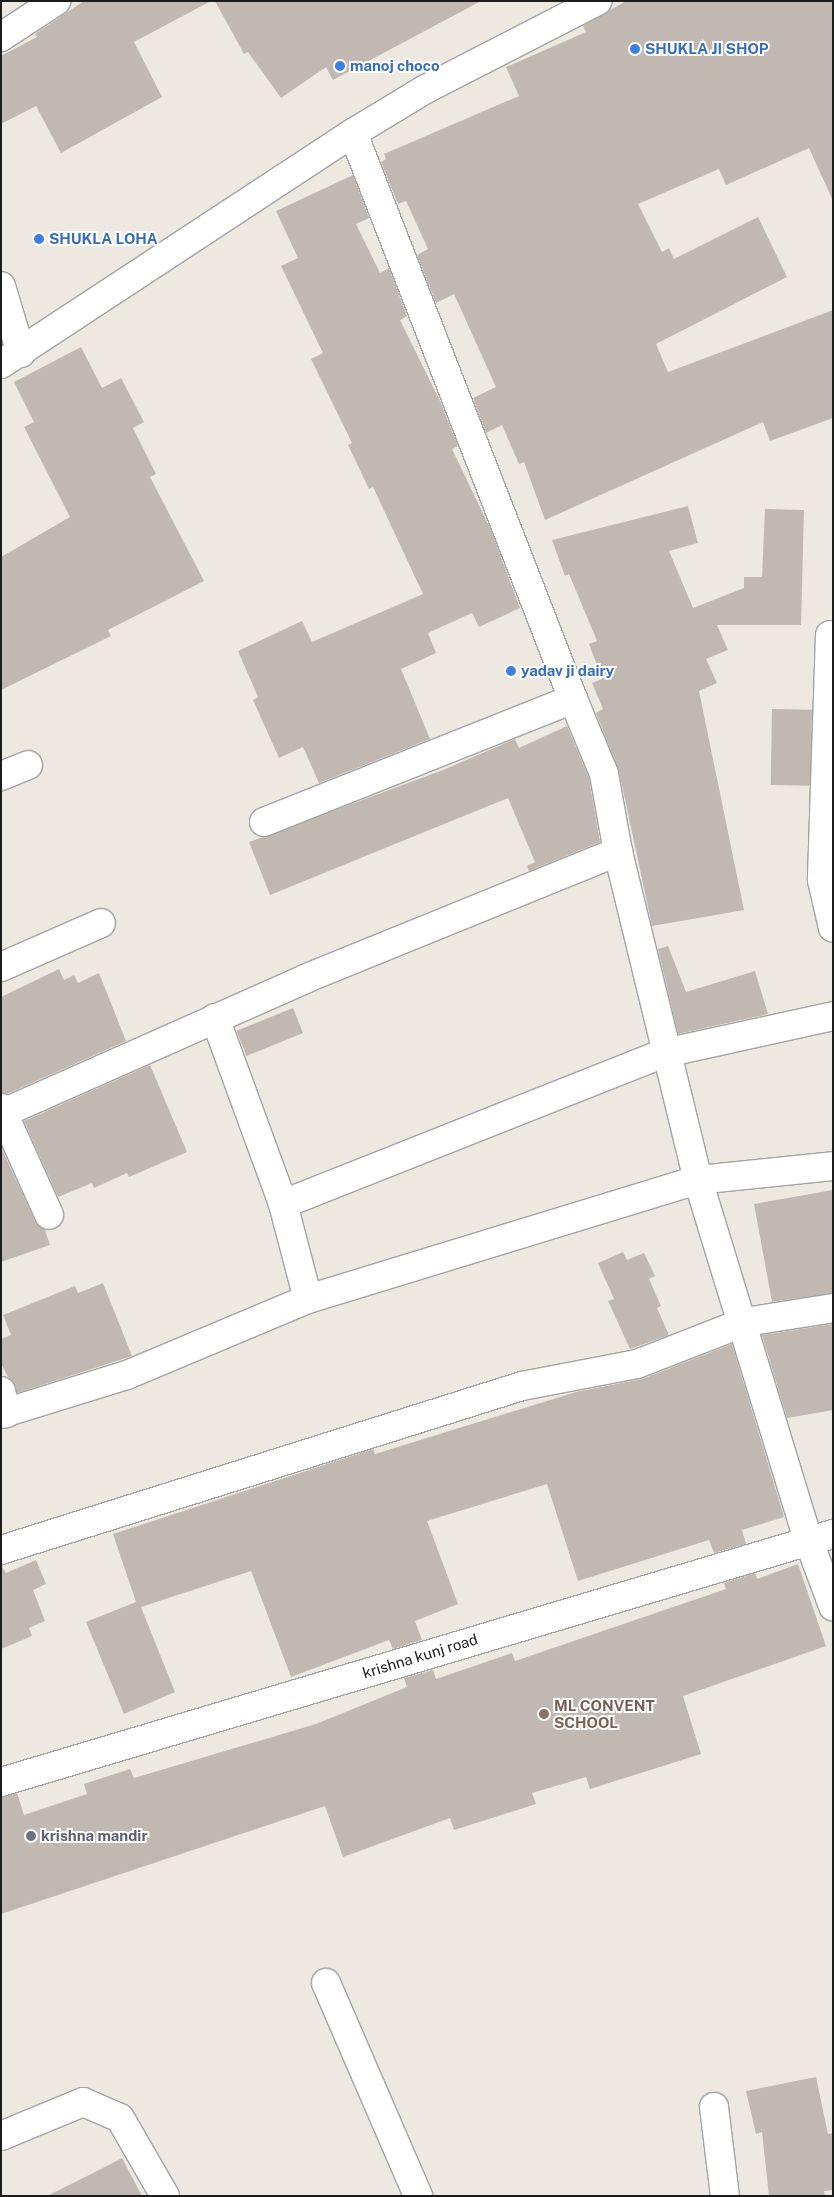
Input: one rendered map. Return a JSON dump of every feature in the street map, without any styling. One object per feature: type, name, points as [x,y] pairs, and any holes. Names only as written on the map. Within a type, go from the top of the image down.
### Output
[{"type":"street","points":[[1,37],[56,1]]},
{"type":"street","points":[[1,286],[11,359],[353,133],[424,90],[597,1]]},
{"type":"street","points":[[353,133],[573,699],[604,774],[618,852],[665,1053],[698,1180],[744,1322],[820,1536],[833,1606]]},
{"type":"street","points":[[830,635],[822,880],[833,928]]},
{"type":"street","points":[[264,822],[573,699]]},
{"type":"street","points":[[1,776],[28,765]]},
{"type":"street","points":[[49,1215],[2,1110],[215,1018],[618,852]]},
{"type":"street","points":[[1,967],[101,923]]},
{"type":"street","points":[[283,1204],[665,1053],[833,1016]]},
{"type":"street","points":[[215,1018],[283,1204],[308,1299]]},
{"type":"street","points":[[3,1406],[127,1375],[308,1299],[698,1180],[833,1166]]},
{"type":"street","points":[[1,1550],[522,1386],[637,1364],[744,1322],[833,1308]]},
{"type":"street","name":"krishna kunj road","points":[[4,1781],[820,1536]]},
{"type":"street","points":[[326,1983],[418,2196]]},
{"type":"street","points":[[1,2136],[83,2102],[120,2118],[165,2196]]},
{"type":"street","points":[[714,2107],[725,2196]]},
{"type":"building","points":[[84,1],[211,1],[134,42],[162,97],[61,153],[36,106],[1,124],[1,56],[37,37],[35,34]]},
{"type":"building","points":[[215,1],[481,1],[333,80],[326,67],[281,98],[248,52],[244,54]]},
{"type":"building","points":[[626,1],[833,1],[833,201],[809,148],[726,185],[719,169],[638,204],[662,252],[669,248],[674,259],[758,217],[787,277],[656,344],[668,372],[833,310],[833,418],[770,441],[763,422],[545,520],[524,462],[519,464],[502,425],[486,433],[473,398],[496,387],[454,294],[436,303],[417,255],[428,249],[406,201],[398,204],[381,162],[386,159],[384,154],[519,96],[506,67],[586,32],[583,26]]},
{"type":"building","points":[[353,175],[369,218],[356,224],[380,273],[389,268],[407,316],[400,320],[440,401],[458,446],[452,449],[491,530],[520,608],[479,627],[472,613],[428,633],[436,653],[401,669],[430,739],[319,783],[303,747],[279,758],[253,700],[258,697],[238,651],[302,621],[312,642],[423,594],[373,487],[369,489],[348,445],[352,443],[311,359],[323,353],[281,266],[298,258],[276,211]]},
{"type":"building","points":[[81,347],[102,388],[121,378],[144,422],[133,428],[156,474],[150,477],[204,581],[108,630],[111,636],[1,690],[1,557],[70,517],[24,427],[34,422],[14,382]]},
{"type":"building","points":[[688,506],[698,543],[669,551],[693,608],[744,588],[744,577],[762,577],[765,509],[804,510],[801,625],[717,625],[728,650],[706,659],[717,683],[699,691],[744,910],[652,926],[619,771],[596,713],[603,709],[592,683],[602,679],[589,644],[597,641],[569,574],[565,576],[552,540]]},
{"type":"building","points":[[772,709],[812,710],[811,786],[771,785]]},
{"type":"building","points":[[567,726],[589,778],[600,842],[529,871],[527,866],[535,862],[508,798],[270,895],[249,842],[443,770],[515,739],[519,748]]},
{"type":"building","points":[[668,946],[686,992],[755,971],[768,1014],[678,1034],[658,949]]},
{"type":"building","points":[[59,969],[64,980],[74,975],[78,983],[99,973],[126,1041],[7,1094],[1,1093],[1,997]]},
{"type":"building","points":[[293,1008],[303,1033],[247,1056],[236,1031]]},
{"type":"building","points":[[150,1065],[187,1152],[129,1177],[127,1173],[94,1188],[92,1183],[58,1197],[24,1121]]},
{"type":"building","points":[[1,1147],[35,1221],[45,1230],[50,1245],[1,1262]]},
{"type":"building","points":[[833,1190],[833,1293],[772,1302],[754,1204]]},
{"type":"building","points":[[623,1252],[627,1260],[644,1253],[655,1276],[649,1279],[661,1306],[657,1308],[669,1335],[630,1349],[608,1301],[614,1299],[598,1263]]},
{"type":"building","points":[[103,1283],[132,1356],[17,1393],[1,1364],[1,1339],[11,1335],[3,1315],[75,1286],[78,1293]]},
{"type":"building","points":[[833,1324],[833,1410],[787,1418],[762,1335]]},
{"type":"building","points":[[732,1344],[784,1517],[742,1530],[746,1544],[714,1553],[709,1540],[578,1581],[547,1484],[427,1521],[458,1604],[415,1621],[422,1640],[393,1649],[389,1640],[291,1677],[251,1571],[141,1607],[175,1692],[124,1714],[86,1622],[136,1602],[113,1534],[373,1449],[375,1454],[576,1392],[642,1379]]},
{"type":"building","points":[[36,1560],[46,1584],[33,1590],[45,1621],[29,1628],[32,1636],[1,1649],[1,1565],[6,1573]]},
{"type":"building","points":[[798,1564],[826,1646],[683,1696],[701,1754],[590,1789],[586,1777],[532,1793],[536,1804],[454,1830],[450,1818],[343,1857],[325,1806],[1,1914],[1,1797],[17,1793],[24,1815],[87,1794],[84,1784],[130,1769],[134,1778],[316,1724],[407,1687],[404,1678],[433,1670],[436,1679],[512,1653],[515,1661],[726,1589],[724,1583],[755,1573],[757,1579]]},
{"type":"building","points":[[816,2077],[828,2134],[833,2133],[833,2190],[824,2191],[825,2196],[769,2196],[762,2132],[756,2134],[746,2091]]},
{"type":"building","points":[[122,2158],[142,2196],[47,2196],[95,2172]]},
{"type":"place","name":"SHUKLA JI SHOP","points":[[635,49]]},
{"type":"place","name":"manoj choco","points":[[340,66]]},
{"type":"place","name":"SHUKLA LOHA","points":[[39,239]]},
{"type":"place","name":"yadav ji dairy","points":[[511,671]]},
{"type":"place","name":"ML CONVENT SCHOOL","points":[[544,1714]]},
{"type":"place","name":"krishna mandir","points":[[31,1836]]}]
